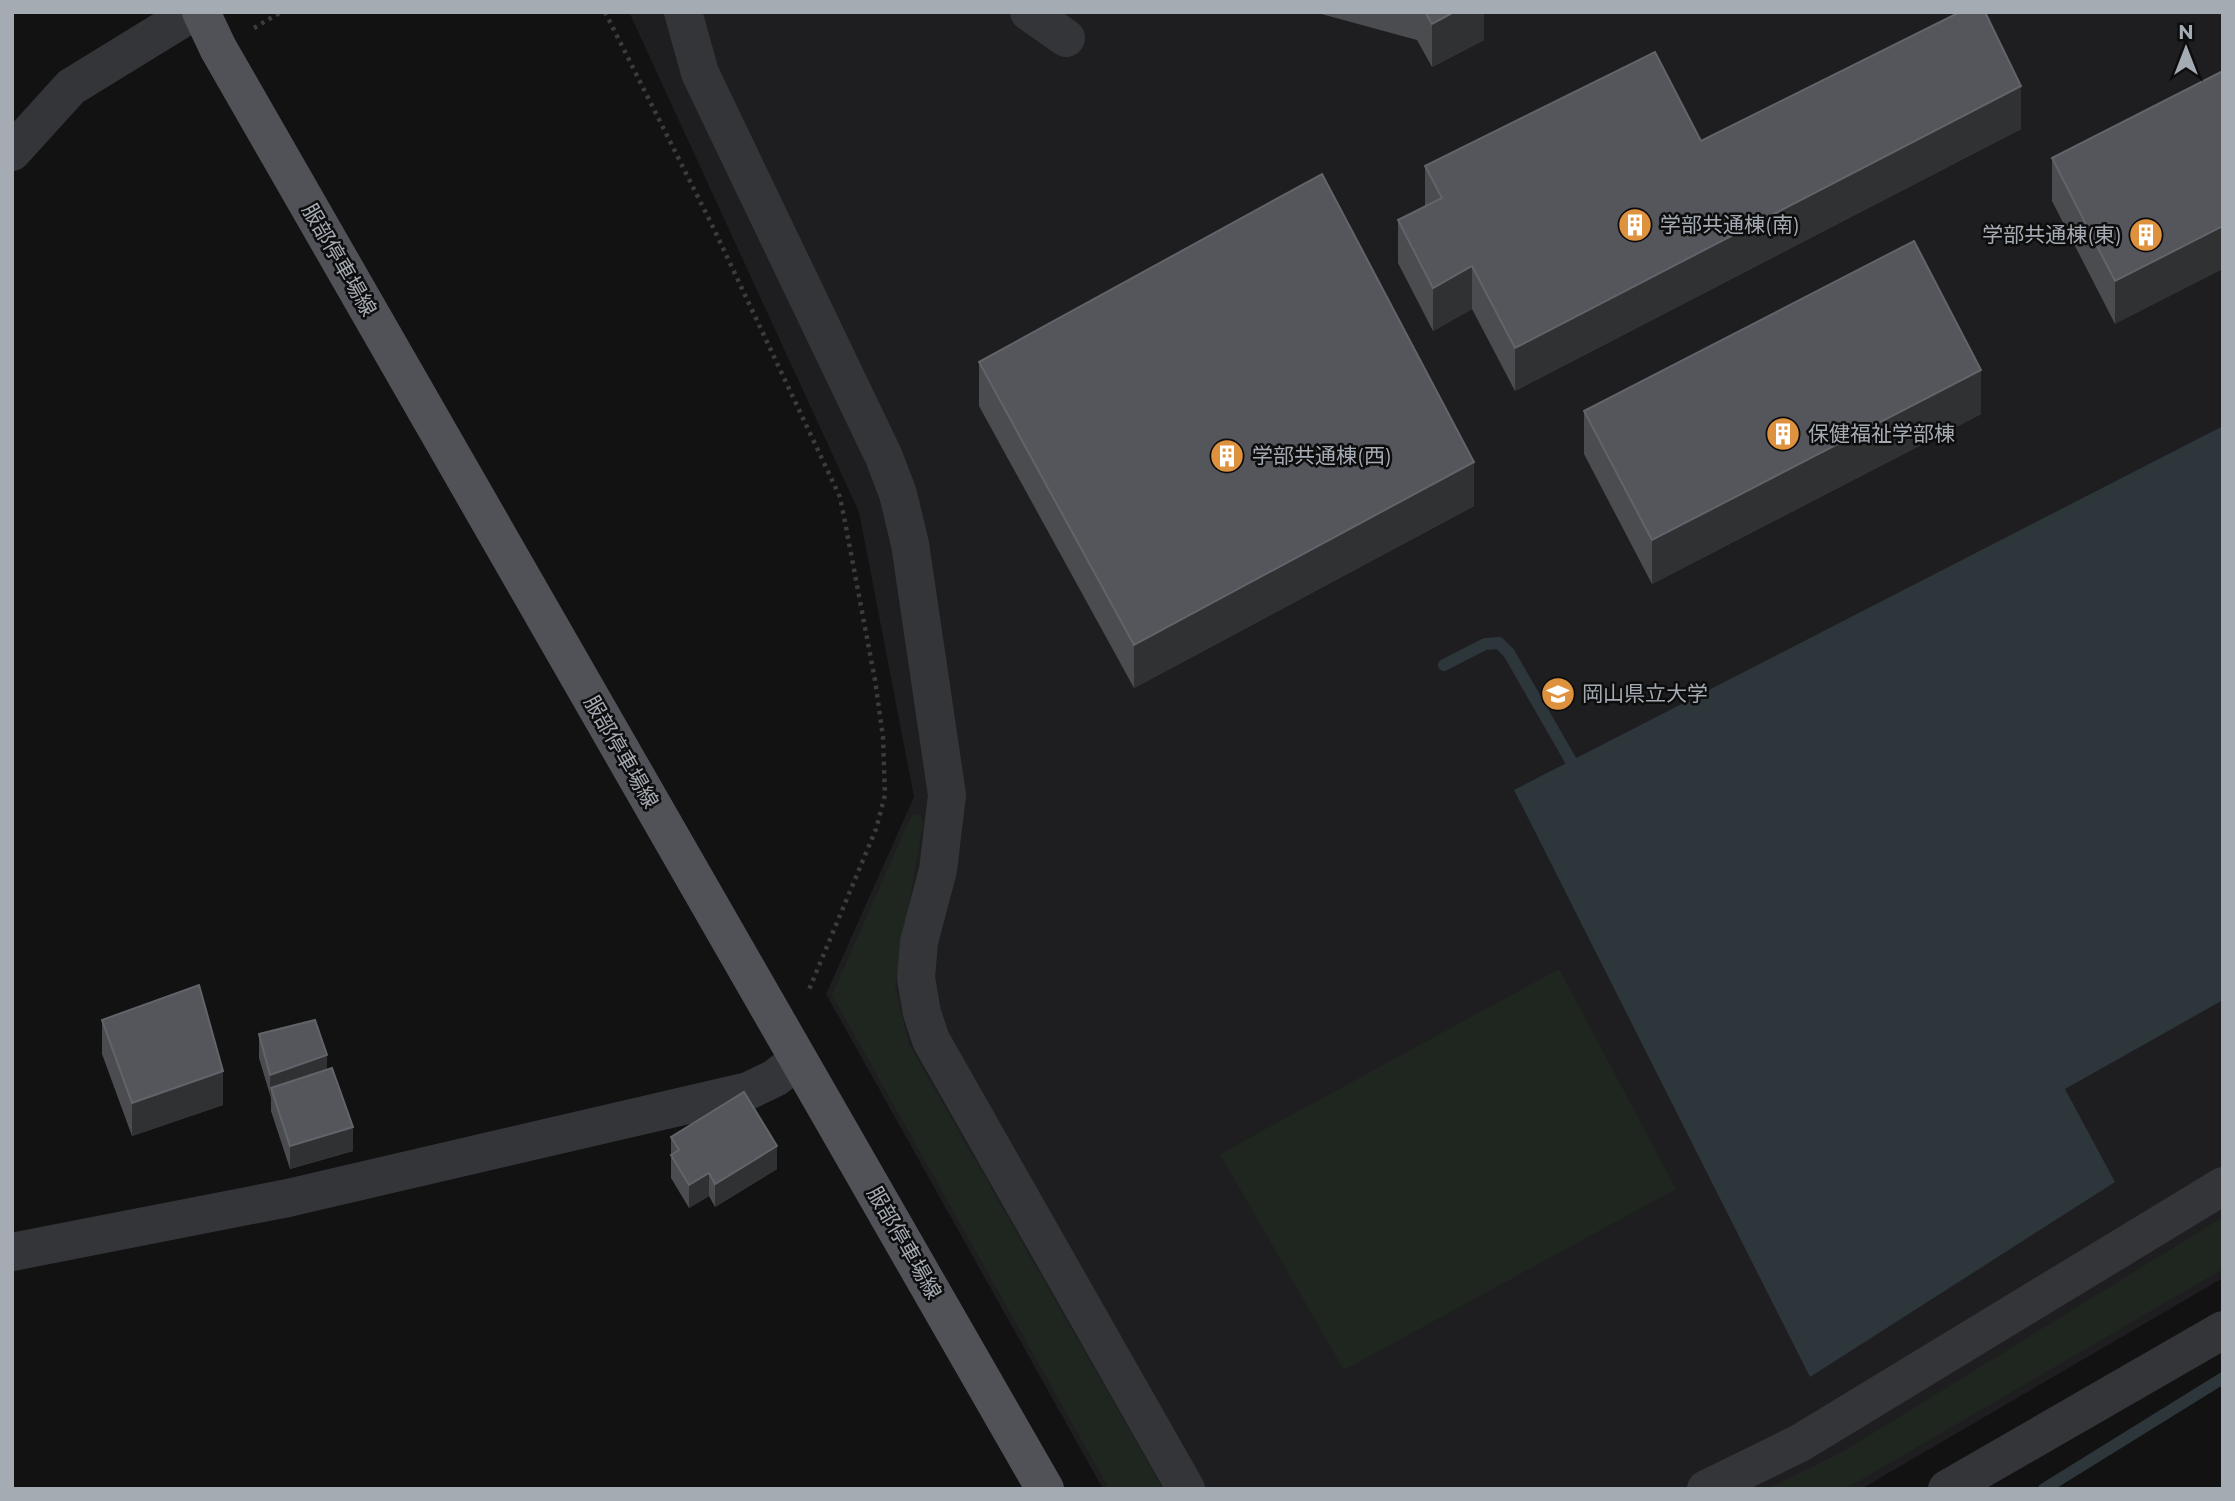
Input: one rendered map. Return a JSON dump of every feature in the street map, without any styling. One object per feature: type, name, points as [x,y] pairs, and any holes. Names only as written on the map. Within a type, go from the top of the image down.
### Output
[{"type":"main road","name":"服部停車場線","points":[[201,12],[225,61],[1045,1489]]},
{"type":"street","points":[[12,152],[71,87],[193,12]]},
{"type":"street","points":[[683,12],[700,73],[884,457],[898,494],[909,544],[947,795],[939,870],[919,942],[916,978],[922,1013],[931,1040],[1185,1489]]},
{"type":"street","points":[[1029,12],[1066,38]]},
{"type":"street","points":[[12,1252],[288,1198],[748,1091],[775,1078],[798,1060]]},
{"type":"street","points":[[1706,1489],[1800,1443],[2223,1186]]},
{"type":"street","points":[[1947,1489],[2223,1330]]},
{"type":"path","points":[[605,12],[713,228],[840,497],[875,680],[883,737],[885,795],[876,829],[808,992]]},
{"type":"shaded area","name":"岡山県立大学","points":[[629,12],[2223,12],[2223,1278],[1861,1489],[1103,1489],[826,994],[914,797],[859,512]]},
{"type":"shaded area","points":[[2223,426],[2223,1000],[2065,1089],[2115,1182],[1810,1377],[1514,790]]},
{"type":"shaded area","points":[[912,814],[920,815],[923,824],[895,986],[909,1044],[1163,1489],[1109,1489],[832,995]]},
{"type":"shaded area","points":[[1559,969],[1676,1189],[1344,1370],[1220,1154]]},
{"type":"shaded area","points":[[2223,1217],[2223,1269],[1845,1489],[1767,1489],[1844,1451]]},
{"type":"building","points":[[1425,12],[1454,12],[1432,24]]},
{"type":"building","name":"学部共通棟(南)","points":[[1960,12],[1985,12],[2021,86],[1515,348],[1472,266],[1433,288],[1398,220],[1442,198],[1425,166],[1655,52],[1701,141]]},
{"type":"building","name":"学部共通棟(東)","points":[[2223,71],[2223,226],[2115,281],[2052,158]]},
{"type":"building","name":"学部共通棟(西)","points":[[1322,174],[1474,462],[1134,645],[979,362]]},
{"type":"building","name":"保健福祉学部棟","points":[[1914,241],[1981,370],[1652,540],[1584,411]]},
{"type":"building","points":[[199,985],[223,1071],[132,1103],[102,1020]]},
{"type":"building","points":[[315,1020],[327,1055],[270,1075],[259,1034]]},
{"type":"building","points":[[332,1068],[353,1127],[290,1146],[271,1088]]},
{"type":"building","points":[[744,1092],[777,1146],[715,1184],[709,1173],[689,1185],[671,1155],[679,1150],[671,1137]]},
{"type":"waterway","points":[[1444,665],[1485,644],[1499,643],[1509,653],[1575,768]]},
{"type":"waterway","points":[[2044,1489],[2223,1378]]},
{"type":"place","name":"学部共通棟(南)","points":[[1635,225]]},
{"type":"place","name":"学部共通棟(東)","points":[[2146,235]]},
{"type":"place","name":"保健福祉学部棟","points":[[1783,434]]},
{"type":"place","name":"学部共通棟(西)","points":[[1227,456]]},
{"type":"place","name":"岡山県立大学","points":[[1558,694]]}]
